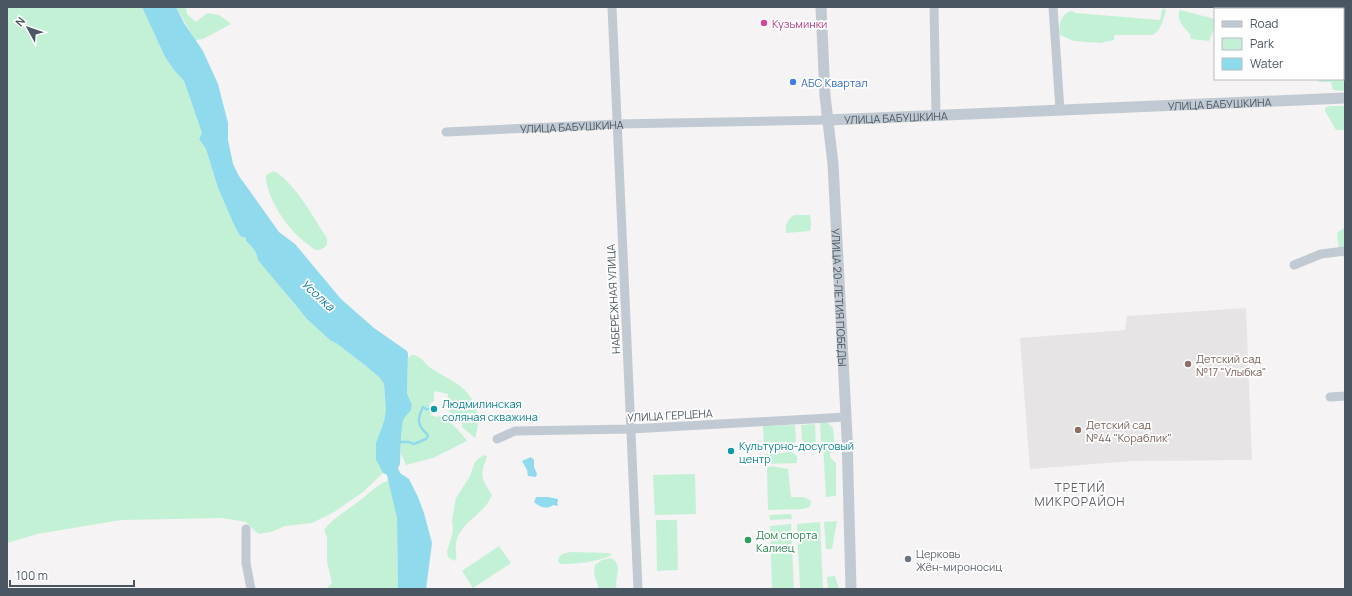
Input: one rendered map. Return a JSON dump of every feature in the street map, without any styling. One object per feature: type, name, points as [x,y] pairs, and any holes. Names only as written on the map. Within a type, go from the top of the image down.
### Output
[{"type":"street","name":"НАБЕРЕЖНАЯ УЛИЦА","points":[[612,7],[638,589]]},
{"type":"street","name":"УЛИЦА 20-ЛЕТИЯ ПОБЕДЫ","points":[[821,7],[824,96],[833,164],[846,417],[851,589]]},
{"type":"street","points":[[934,7],[936,116]]},
{"type":"street","points":[[1053,7],[1060,110]]},
{"type":"street","name":"УЛИЦА БАБУШКИНА","points":[[446,132],[617,124],[827,120],[936,116],[1345,98]]},
{"type":"street","points":[[1294,265],[1321,254],[1345,251]]},
{"type":"street","points":[[1330,397],[1345,396]]},
{"type":"street","name":"УЛИЦА ГЕРЦЕНА","points":[[497,439],[515,431],[631,429],[846,417]]},
{"type":"street","points":[[246,529],[246,563],[251,589]]},
{"type":"shaded area","points":[[1246,308],[1252,460],[1132,461],[1030,469],[1020,338],[1125,330],[1127,316]]},
{"type":"green space","points":[[7,7],[142,7],[165,57],[184,81],[202,133],[199,139],[206,149],[218,188],[240,236],[246,238],[246,241],[257,253],[281,287],[307,318],[331,341],[336,343],[380,378],[384,384],[386,410],[384,421],[376,443],[376,460],[383,473],[363,492],[334,512],[312,523],[285,526],[271,532],[259,534],[246,522],[222,518],[121,520],[37,534],[7,543]]},
{"type":"green space","points":[[176,7],[186,7],[187,14],[196,22],[207,13],[219,15],[231,24],[203,39],[195,40]]},
{"type":"green space","points":[[1164,8],[1166,11],[1161,24],[1156,33],[1153,35],[1114,35],[1114,40],[1100,43],[1074,41],[1060,35],[1059,27],[1061,20],[1068,12],[1071,11],[1076,13],[1160,20],[1162,10]]},
{"type":"green space","points":[[1180,10],[1214,19],[1214,28],[1209,41],[1191,39],[1190,34],[1179,20]]},
{"type":"green space","points":[[1344,79],[1345,91],[1333,90],[1331,82],[1319,82],[1318,80]]},
{"type":"green space","points":[[1329,106],[1345,106],[1345,130],[1336,130],[1325,111],[1325,108]]},
{"type":"green space","points":[[274,171],[282,176],[310,211],[327,238],[327,245],[324,248],[316,250],[299,238],[279,213],[269,193],[267,184],[266,175]]},
{"type":"green space","points":[[794,215],[810,215],[810,231],[786,233],[787,223]]},
{"type":"green space","points":[[1344,228],[1345,259],[1339,251],[1337,233]]},
{"type":"green space","points":[[412,355],[418,356],[432,369],[463,388],[473,401],[476,408],[478,422],[475,438],[462,427],[460,420],[458,418],[455,419],[449,411],[448,394],[434,391],[434,401],[430,403],[429,406],[429,410],[432,413],[430,415],[437,417],[440,416],[448,421],[467,441],[433,458],[406,465],[401,453],[401,436],[403,420],[408,414],[412,405],[407,393],[408,358]]},
{"type":"green space","points":[[820,422],[827,422],[833,428],[835,450],[830,453],[830,457],[836,463],[836,496],[826,497],[823,444],[821,444]]},
{"type":"green space","points":[[815,424],[816,444],[807,444],[802,440],[801,425]]},
{"type":"green space","points":[[795,425],[796,441],[791,445],[764,447],[763,426]]},
{"type":"green space","points":[[792,452],[797,456],[797,463],[765,464],[764,454]]},
{"type":"green space","points":[[485,455],[487,456],[482,476],[484,483],[492,495],[484,508],[462,529],[458,536],[456,545],[456,559],[454,561],[448,557],[447,552],[453,531],[452,520],[456,498],[470,476],[475,462]]},
{"type":"green space","points":[[772,466],[788,469],[791,497],[804,497],[808,499],[811,501],[810,507],[803,509],[768,510],[767,468]]},
{"type":"green space","points":[[695,474],[696,514],[655,515],[653,475]]},
{"type":"green space","points":[[389,480],[397,518],[398,589],[326,589],[332,583],[327,561],[327,537],[324,530],[340,515],[377,487]]},
{"type":"green space","points":[[791,514],[792,519],[770,520],[769,515]]},
{"type":"green space","points":[[656,520],[677,520],[678,570],[657,571]]},
{"type":"green space","points":[[837,521],[832,549],[826,549],[824,522]]},
{"type":"green space","points":[[820,522],[823,589],[800,589],[797,524]]},
{"type":"green space","points":[[791,524],[794,589],[772,589],[770,526]]},
{"type":"green space","points":[[499,546],[511,563],[473,588],[462,571]]},
{"type":"green space","points":[[571,552],[608,553],[612,555],[594,561],[581,563],[561,564],[558,562],[559,557],[562,554]]},
{"type":"green space","points":[[611,558],[615,561],[618,568],[616,580],[617,589],[599,589],[594,574],[595,565],[602,560]]},
{"type":"green space","points":[[835,576],[839,589],[828,589],[827,577]]},
{"type":"water","name":"Усолка","points":[[142,7],[176,7],[184,23],[203,51],[218,84],[228,123],[228,140],[233,164],[239,176],[279,232],[295,244],[341,299],[374,328],[407,351],[407,393],[412,405],[411,410],[403,420],[400,464],[398,468],[400,473],[409,479],[418,497],[432,543],[426,589],[398,589],[397,518],[387,475],[383,473],[376,460],[376,443],[384,421],[386,410],[384,384],[380,378],[366,366],[336,343],[331,341],[307,319],[258,260],[252,247],[246,241],[246,238],[240,236],[218,188],[206,149],[199,139],[202,133],[184,81],[165,57]]},
{"type":"water","points":[[531,457],[534,460],[534,467],[537,474],[536,477],[528,476],[527,470],[522,461]]},
{"type":"water","points":[[536,497],[558,499],[558,504],[557,506],[553,505],[543,507],[534,502]]},
{"type":"waterway","points":[[399,442],[409,442],[414,444],[426,439],[428,436],[421,428],[419,418],[423,407],[426,409],[434,409]]},
{"type":"place","name":"Кузьминки","points":[[764,23]]},
{"type":"place","name":"АБС Квартал","points":[[793,82]]},
{"type":"place","name":"Детский сад №17 \"Улыбка\"","points":[[1188,364]]},
{"type":"place","name":"Людмилинская соляная скважина","points":[[434,409]]},
{"type":"place","name":"Детский сад №44 \"Кораблик\"","points":[[1078,430]]},
{"type":"place","name":"Культурно-досуговый центр","points":[[731,451]]},
{"type":"place","name":"Дом спорта Калиец","points":[[748,540]]},
{"type":"place","name":"Церковь Жён-мироносиц","points":[[908,559]]},
{"type":"district","name":"ТРЕТИЙ МИКРОРАЙОН","points":[[1080,494]]}]
